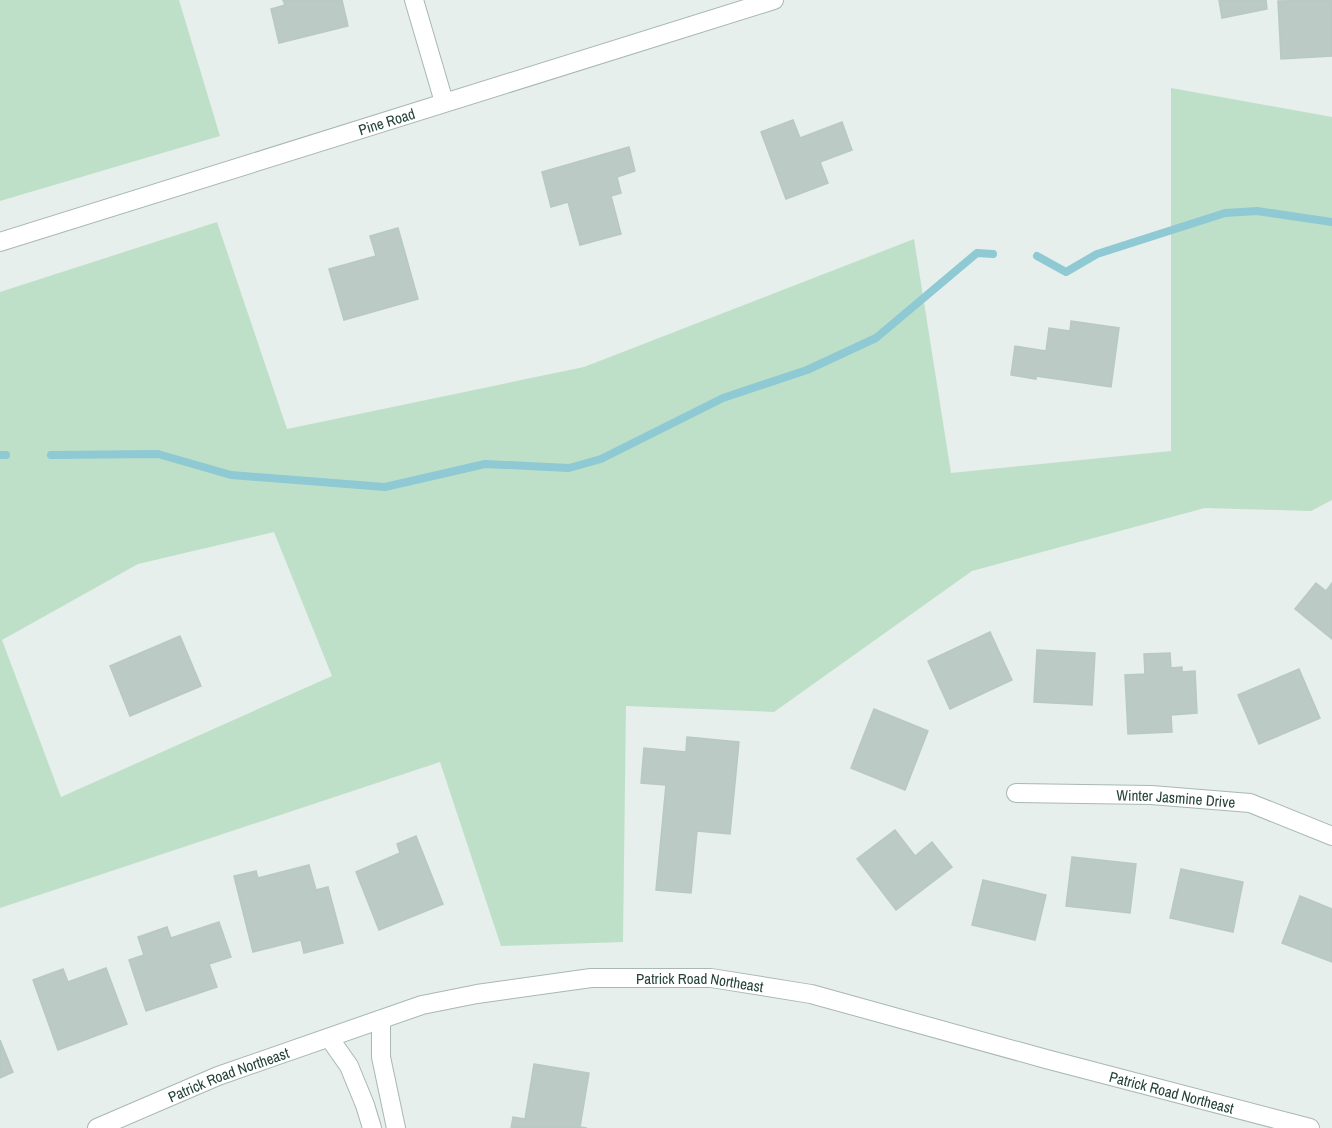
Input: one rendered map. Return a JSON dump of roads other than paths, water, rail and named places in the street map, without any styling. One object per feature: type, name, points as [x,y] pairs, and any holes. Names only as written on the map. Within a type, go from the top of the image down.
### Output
[{"type":"street","points":[[414,0],[444,102]]},
{"type":"street","name":"Pine Road","points":[[0,242],[774,0]]},
{"type":"street","name":"Winter Jasmine Drive","points":[[1016,793],[1151,795],[1250,803],[1330,830]]},
{"type":"street","name":"Patrick Road Northeast","points":[[97,1128],[218,1076],[423,1005],[477,994],[591,978],[711,978],[811,994],[1046,1059],[1310,1128]]},
{"type":"street","points":[[381,1021],[381,1056],[396,1128]]},
{"type":"street","points":[[330,1039],[349,1066],[372,1128]]},
{"type":"waterway","points":[[1037,256],[1066,272],[1097,254],[1225,213],[1257,211],[1332,222]]},
{"type":"waterway","points":[[51,455],[158,454],[231,475],[385,487],[485,464],[569,468],[601,459],[723,398],[807,370],[876,338],[977,253],[993,254]]},
{"type":"waterway","points":[[0,455],[6,455]]}]
